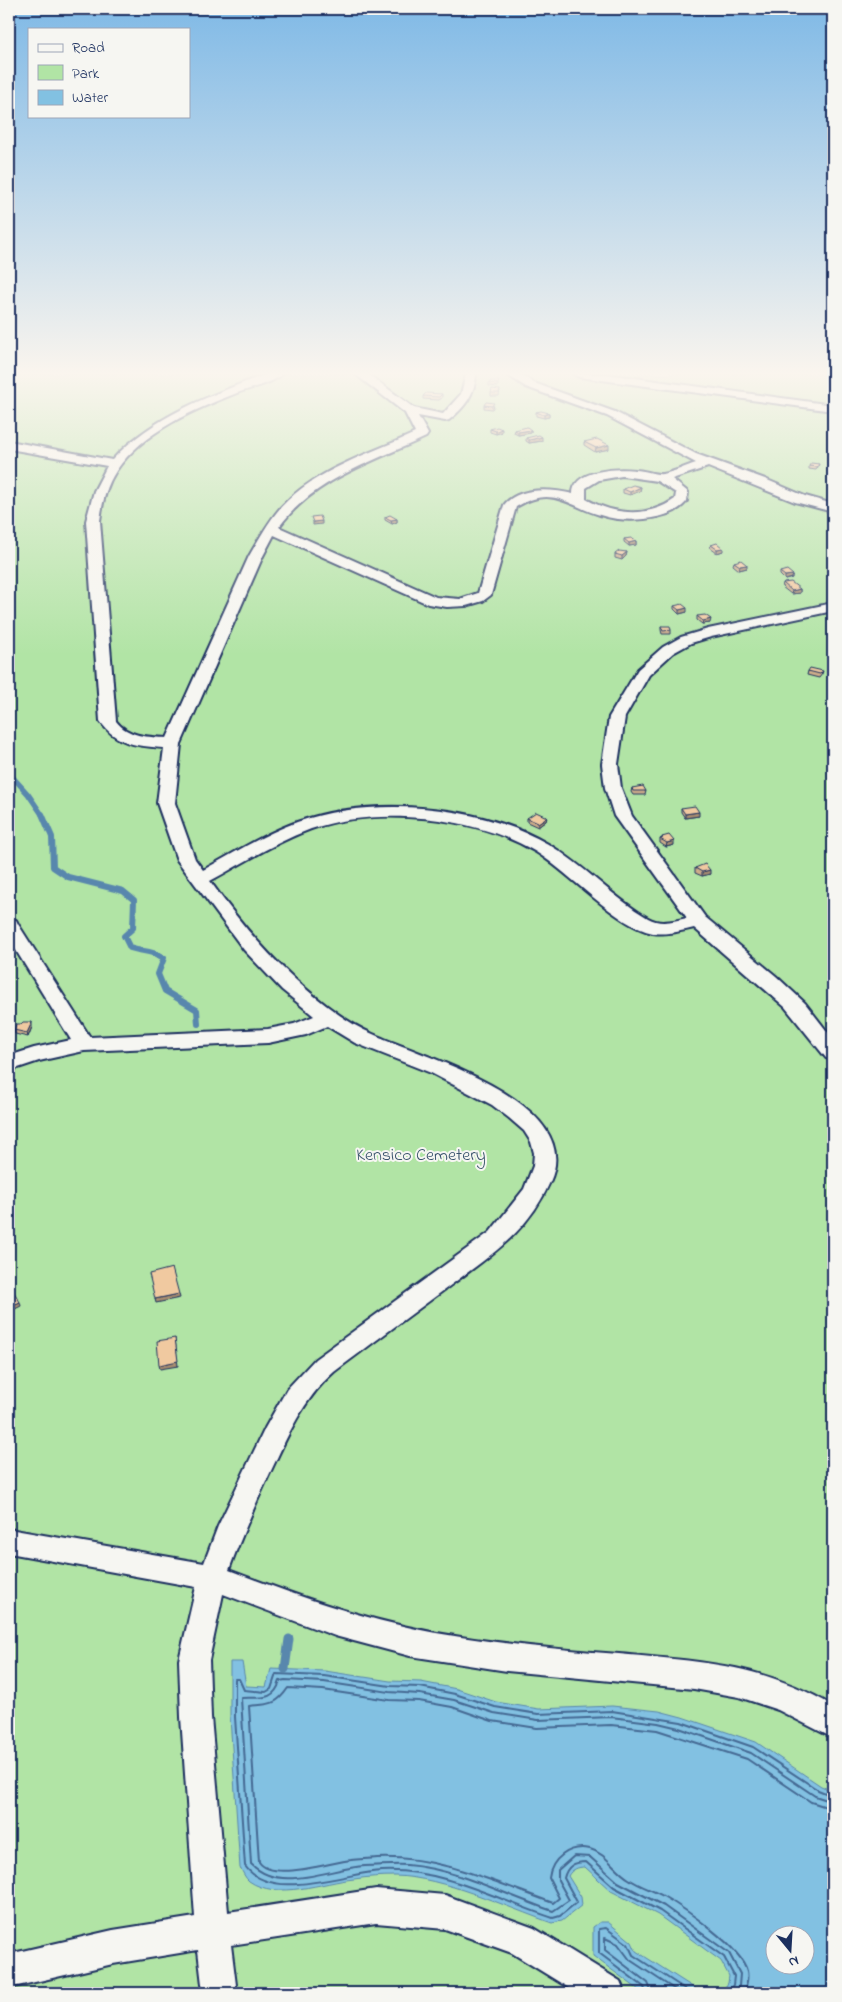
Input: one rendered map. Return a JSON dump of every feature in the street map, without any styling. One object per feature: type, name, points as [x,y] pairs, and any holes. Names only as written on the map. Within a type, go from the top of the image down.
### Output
[{"type":"lane","points":[[113,467],[102,486],[93,521],[108,721],[117,733],[128,737],[173,744]]},
{"type":"lane","points":[[220,1993],[213,1931],[196,1717],[194,1660],[212,1576],[236,1517],[278,1428],[296,1397],[324,1366],[498,1238],[522,1212],[535,1191],[546,1162],[543,1142],[530,1123],[510,1106],[473,1086],[358,1036],[301,997],[276,974],[220,909],[186,860],[166,803],[173,744],[256,556],[285,509],[315,484],[347,467]]},
{"type":"lane","points":[[662,478],[694,467]]},
{"type":"lane","points":[[720,467],[800,499],[833,508]]},
{"type":"lane","points":[[271,529],[293,537],[433,601],[467,603],[484,594],[510,506],[518,500],[539,493],[585,482],[605,474],[622,472],[662,478],[675,485],[682,492],[681,501],[674,508],[642,516],[604,512],[588,507],[580,501],[567,496],[539,493]]},
{"type":"lane","points":[[580,501],[579,491],[585,482]]},
{"type":"lane","points":[[833,606],[708,633],[674,646],[654,660],[643,672],[617,717],[610,764],[613,788],[623,816],[698,921],[716,940],[757,971],[793,1003],[833,1053]]},
{"type":"lane","points":[[200,879],[299,828],[318,821],[357,814],[444,817],[485,824],[519,836],[560,860],[621,908],[647,925],[665,928],[698,921]]},
{"type":"lane","points":[[9,924],[84,1044]]},
{"type":"lane","points":[[9,1064],[34,1055],[84,1044],[268,1036],[299,1030],[328,1017]]},
{"type":"lane","points":[[9,1541],[126,1563],[212,1576],[341,1624],[408,1642],[499,1656],[606,1668],[708,1676],[760,1688],[822,1715],[833,1723]]},
{"type":"lane","points":[[9,1971],[113,1947],[376,1906],[446,1912],[522,1940],[608,1993]]},
{"type":"green space","name":"Kensico Cemetery","points":[[9,467],[833,467],[833,1993],[9,1993]]},
{"type":"water","points":[[230,1662],[242,1662],[246,1686],[266,1687],[271,1669],[325,1671],[390,1681],[421,1682],[457,1689],[496,1702],[539,1709],[612,1706],[659,1711],[756,1742],[821,1786],[833,1791],[833,1993],[721,1993],[728,1983],[729,1976],[721,1961],[658,1915],[611,1891],[585,1867],[575,1869],[568,1876],[581,1897],[582,1905],[562,1921],[552,1923],[454,1887],[414,1878],[395,1876],[369,1877],[300,1889],[273,1890],[260,1887],[249,1881],[240,1868],[230,1717]]},
{"type":"water","points":[[600,1922],[608,1922],[632,1942],[636,1951],[702,1993],[643,1993],[593,1956],[593,1927]]},
{"type":"building","points":[[633,485],[641,487],[630,492],[623,489]]},
{"type":"building","points":[[390,515],[397,519],[391,520],[385,517]]},
{"type":"building","points":[[320,516],[322,521],[313,522],[311,517]]},
{"type":"building","points":[[631,538],[636,541],[629,543],[624,539]]},
{"type":"building","points":[[717,543],[723,548],[717,549],[711,545]]},
{"type":"building","points":[[619,551],[627,552],[622,556],[615,554]]},
{"type":"building","points":[[741,560],[747,565],[740,566],[734,562]]},
{"type":"building","points":[[787,570],[793,575],[785,576],[780,572]]},
{"type":"building","points":[[791,582],[800,589],[792,591],[783,583]]},
{"type":"building","points":[[682,604],[687,608],[679,610],[674,606]]},
{"type":"building","points":[[705,615],[711,619],[703,621],[697,616]]},
{"type":"building","points":[[661,626],[670,626],[671,630],[663,631]]},
{"type":"building","points":[[810,668],[823,671],[820,674],[808,671]]},
{"type":"building","points":[[643,786],[646,791],[633,791],[632,788]]},
{"type":"building","points":[[695,806],[699,812],[685,814],[681,808]]},
{"type":"building","points":[[536,812],[547,817],[538,823],[527,818]]},
{"type":"building","points":[[669,835],[674,841],[667,843],[660,839],[662,837]]},
{"type":"building","points":[[705,864],[710,870],[702,872],[695,868]]},
{"type":"building","points":[[32,1022],[27,1033],[14,1030],[16,1024]]},
{"type":"building","points":[[172,1268],[179,1294],[155,1299],[149,1274]]},
{"type":"building","points":[[12,1289],[20,1302],[9,1307],[9,1291]]},
{"type":"building","points":[[175,1338],[178,1361],[159,1365],[157,1341]]},
{"type":"waterway","points":[[9,773],[28,794],[43,815]]},
{"type":"waterway","points":[[43,815],[52,837],[53,867],[68,877],[123,891],[134,900],[133,928],[124,936],[130,948],[150,952],[164,958],[158,974],[165,991],[197,1010],[198,1024]]},
{"type":"waterway","points":[[285,1669],[289,1639]]}]
